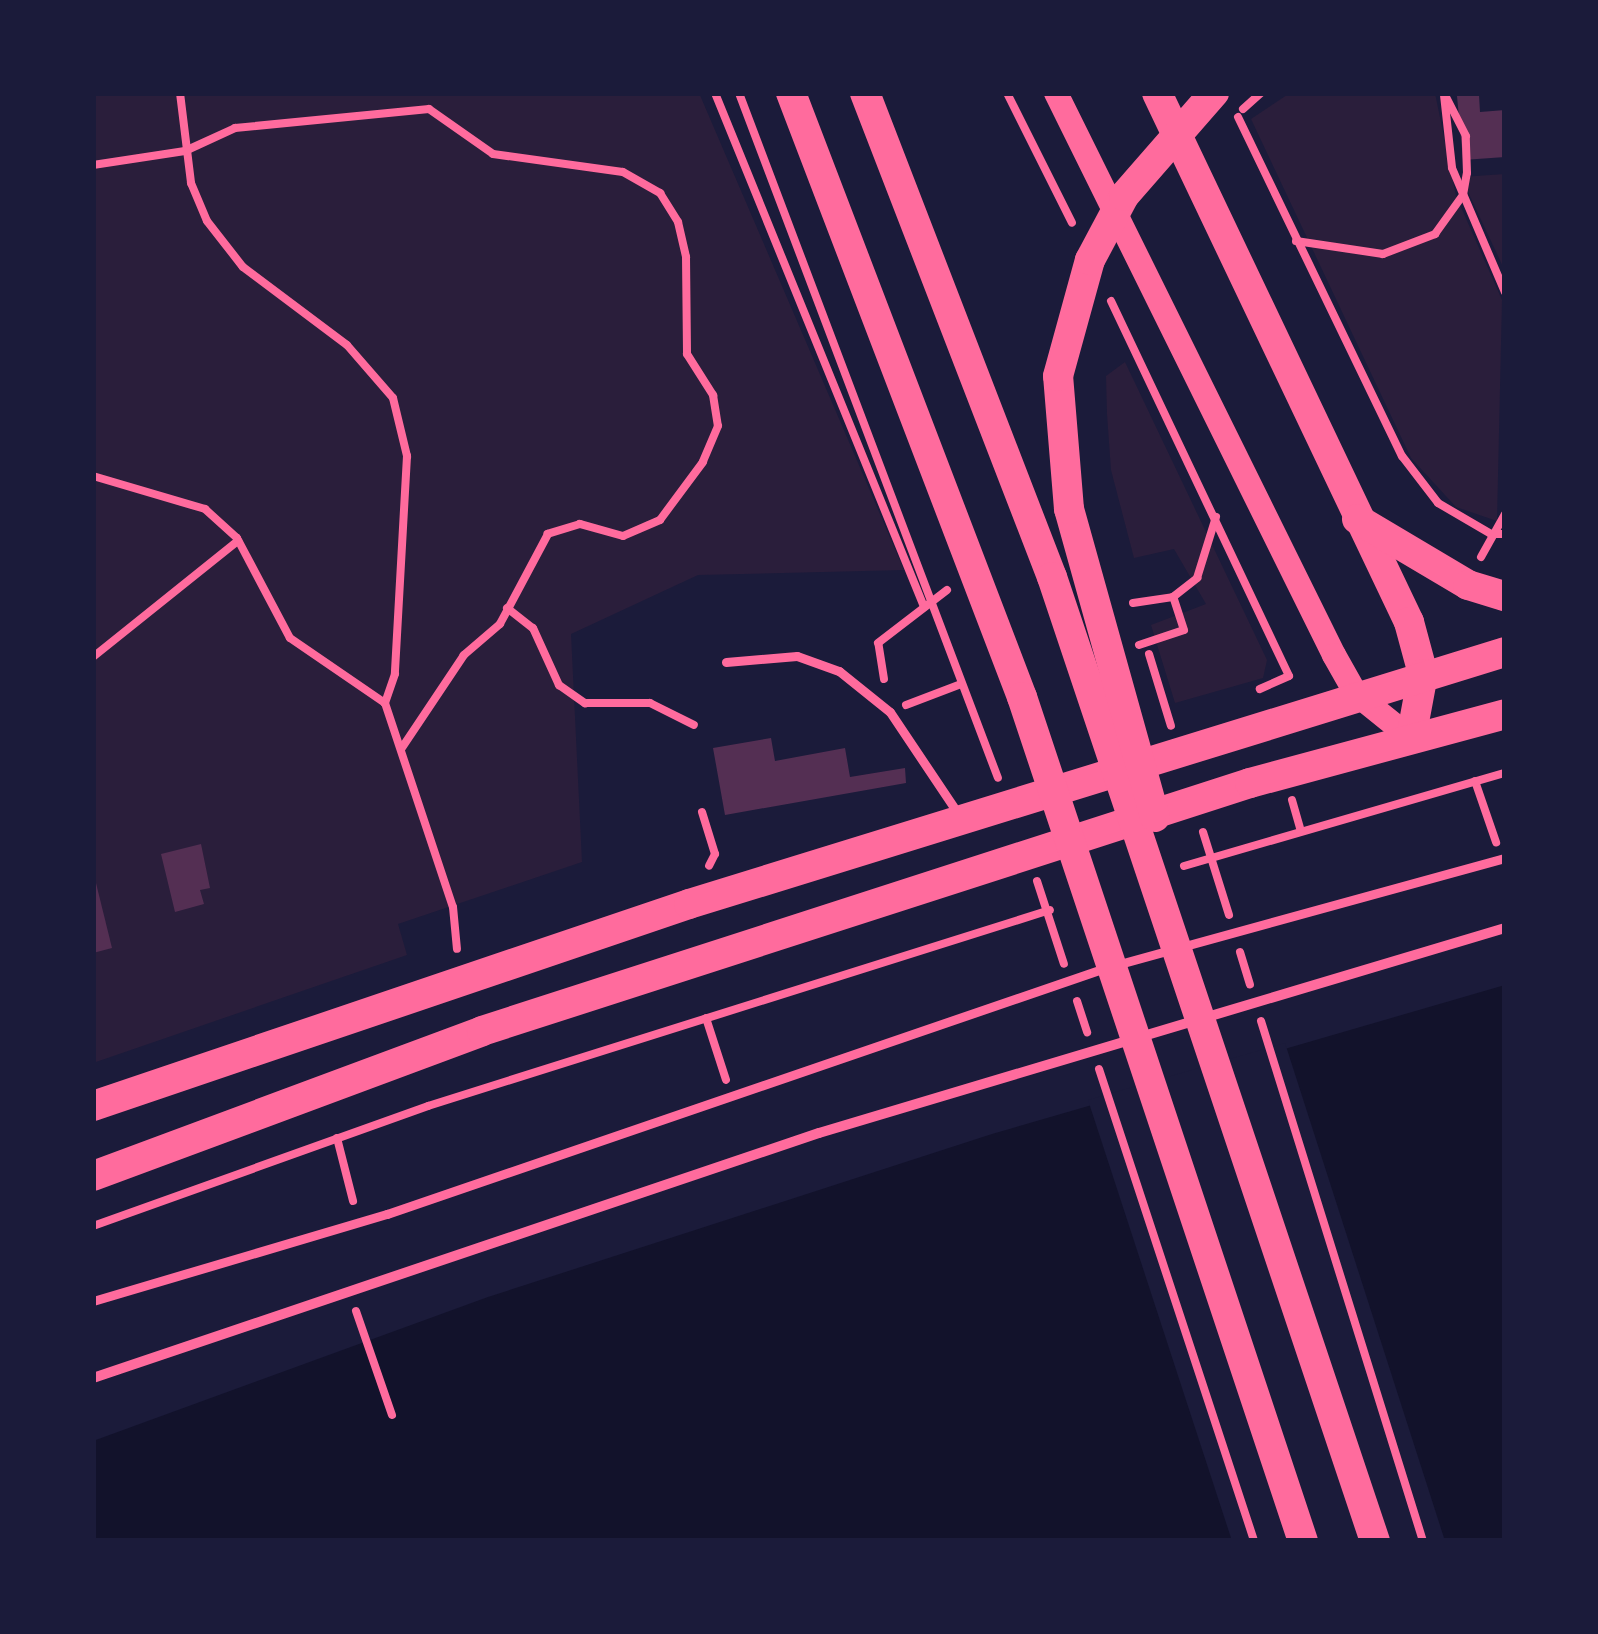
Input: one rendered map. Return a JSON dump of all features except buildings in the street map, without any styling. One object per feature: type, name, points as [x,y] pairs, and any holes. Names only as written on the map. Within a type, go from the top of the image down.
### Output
[{"type":"main road","points":[[791,93],[1118,973],[1303,1541]]},
{"type":"main road","points":[[865,93],[1052,577],[1200,1003],[1375,1541]]},
{"type":"main road","points":[[1056,93],[1357,694],[1411,738]]},
{"type":"main road","points":[[1156,93],[1409,622],[1423,674],[1411,738]]},
{"type":"main road","points":[[1200,1003],[1069,509],[1058,376],[1090,260],[1124,196],[1223,96]]},
{"type":"main road","points":[[1358,519],[1468,585],[1505,596]]},
{"type":"main road","points":[[93,1106],[493,967],[1268,719],[1505,652]]},
{"type":"main road","points":[[93,1176],[450,1042],[1285,773],[1505,714]]},
{"type":"street","points":[[93,1378],[347,1287],[819,1133],[1505,928]]},
{"type":"lane","points":[[726,662],[797,656],[839,671],[890,712],[961,819]]},
{"type":"lane","points":[[93,1301],[387,1214],[1105,968],[1505,858]]},
{"type":"path","points":[[180,93],[185,152],[207,221],[243,267],[347,345],[393,398],[406,456],[395,674],[385,704]]},
{"type":"path","points":[[715,93],[925,607]]},
{"type":"path","points":[[1006,93],[1078,236]]},
{"type":"path","points":[[1295,241],[1402,252],[1435,234],[1455,209],[1468,154],[1444,93]]},
{"type":"path","points":[[1444,93],[1452,168],[1505,292]]},
{"type":"path","points":[[1223,96],[1402,456],[1438,503],[1491,534],[1505,534]]},
{"type":"path","points":[[93,165],[185,152],[236,128],[429,109],[493,154],[623,172],[660,193],[686,257],[687,354],[712,394],[718,427],[689,489],[660,520],[623,536],[580,524],[548,534],[507,608],[434,693],[401,748]]},
{"type":"path","points":[[1109,296],[1289,676]]},
{"type":"path","points":[[93,476],[205,509],[238,541],[290,638],[385,704],[453,907],[453,937]]},
{"type":"path","points":[[1133,603],[1173,597],[1207,562],[1216,514]]},
{"type":"path","points":[[1491,534],[1505,514]]},
{"type":"path","points":[[93,657],[238,541]]},
{"type":"path","points":[[960,582],[878,643],[890,712],[961,684]]},
{"type":"path","points":[[1169,751],[1138,645],[1184,631],[1173,597]]},
{"type":"path","points":[[507,608],[532,628],[559,685],[585,703],[650,703],[694,725]]},
{"type":"path","points":[[1268,719],[1258,690],[1300,670]]},
{"type":"path","points":[[1166,872],[1300,828],[1505,772]]},
{"type":"path","points":[[1285,773],[1300,828]]},
{"type":"path","points":[[1475,781],[1493,835]]},
{"type":"path","points":[[702,812],[715,854]]},
{"type":"path","points":[[93,1226],[501,1082],[1054,908]]},
{"type":"path","points":[[706,1018],[723,1072]]},
{"type":"path","points":[[496,1070],[501,1082]]},
{"type":"path","points":[[337,1138],[352,1198]]},
{"type":"path","points":[[347,1287],[392,1415]]},
{"type":"shaded area","points":[[93,93],[699,93],[904,570],[698,575],[571,634],[582,862],[398,924],[407,955],[93,1063]]},
{"type":"shaded area","points":[[1290,93],[1435,93],[1456,196],[1502,300],[1497,521],[1456,507],[1411,458],[1251,119]]},
{"type":"shaded area","points":[[1505,174],[1505,271],[1461,177]]},
{"type":"shaded area","points":[[1125,362],[1267,660],[1263,678],[1175,703],[1151,625],[1206,604],[1174,549],[1134,558],[1111,470],[1107,414],[1106,376]]},
{"type":"shaded area","points":[[1505,985],[1505,1541],[93,1541],[93,1441],[488,1297],[992,1134]]},
{"type":"pier","points":[[1285,1043],[1445,1541],[1232,1541],[1088,1100]]}]
